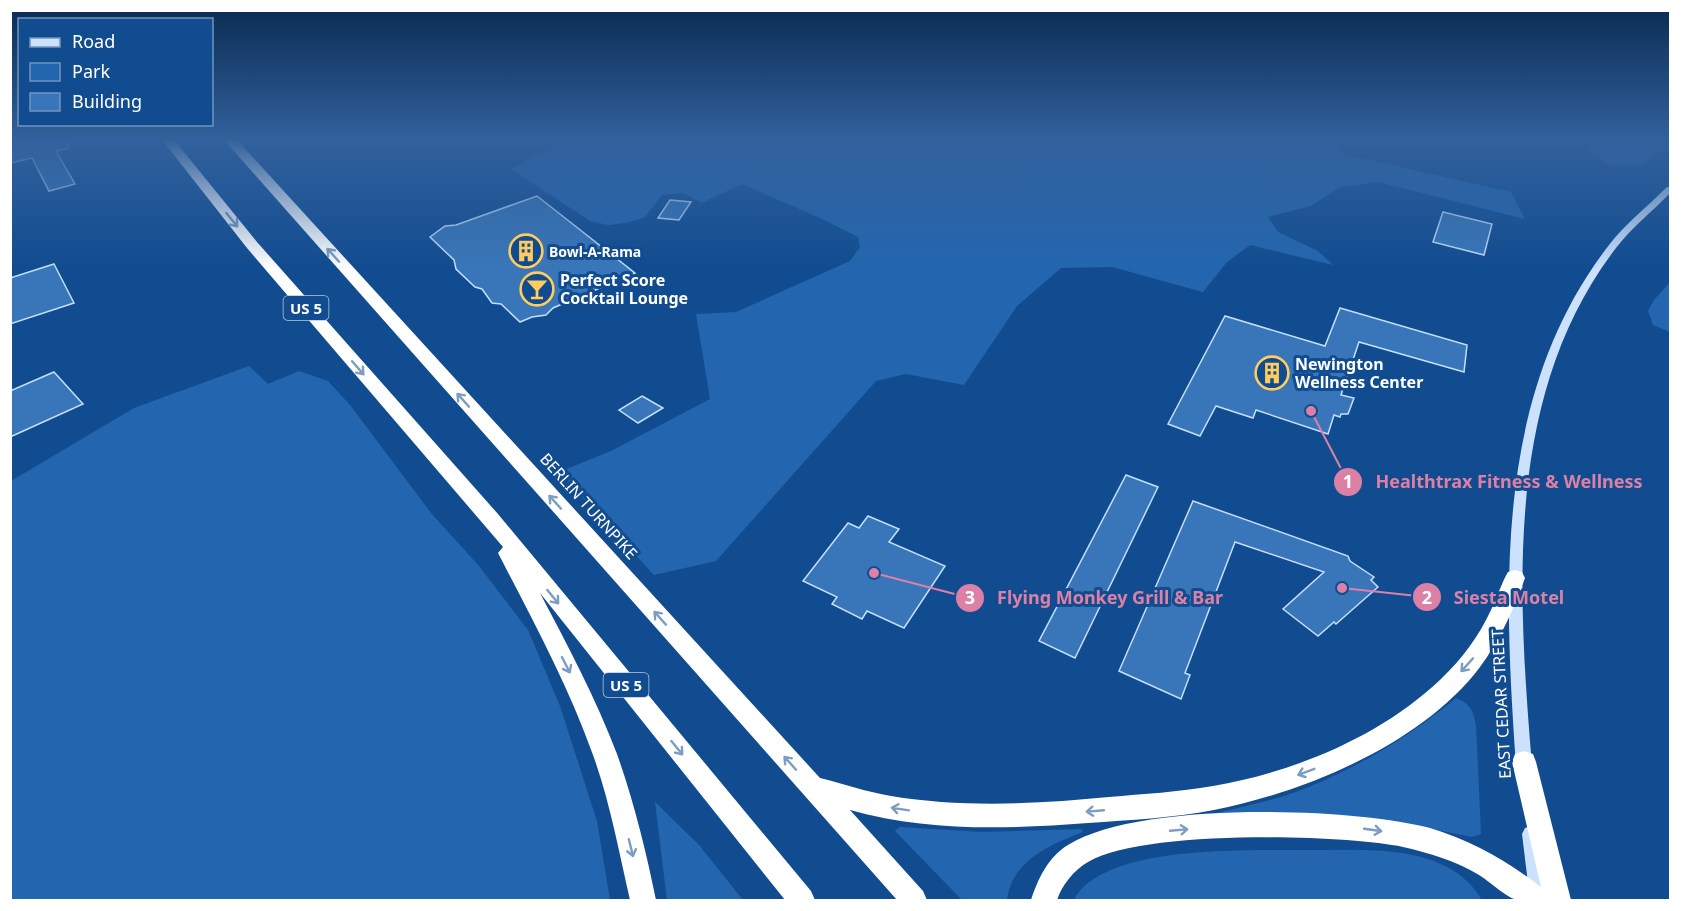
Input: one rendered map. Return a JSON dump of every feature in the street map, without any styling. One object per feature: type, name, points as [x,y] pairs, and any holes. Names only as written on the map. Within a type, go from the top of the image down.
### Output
[{"type":"highway","name":"US 5","points":[[203,184],[252,245],[491,519],[802,900]]},
{"type":"highway","name":"BERLIN TURNPIKE","points":[[269,184],[914,900]]},
{"type":"highway","points":[[491,519],[570,674],[605,754],[643,900]]},
{"type":"highway","points":[[812,787],[897,809],[938,814],[1039,815],[1223,797],[1269,786],[1349,753],[1387,732],[1447,687],[1470,663],[1490,636],[1504,610],[1515,578]]},
{"type":"highway","points":[[1524,762],[1558,900]]},
{"type":"highway","points":[[1140,806],[1149,832]]},
{"type":"highway","points":[[1044,900],[1059,871],[1078,853],[1110,841],[1149,832],[1288,825],[1378,830],[1460,851],[1500,872],[1538,900]]},
{"type":"main road","name":"EAST CEDAR STREET","points":[[1538,900],[1515,649],[1515,578],[1523,462],[1532,415],[1544,372],[1575,303],[1629,225],[1671,189]]},
{"type":"green space","points":[[533,184],[1366,184],[1340,187],[1311,206],[1268,217],[1278,232],[1318,251],[1333,265],[1250,245],[1227,262],[1203,292],[1112,267],[1061,268],[1017,306],[964,385],[906,374],[876,381],[716,561],[654,575],[559,472],[611,451],[710,399],[696,314],[736,312],[850,261],[860,247],[858,237],[742,184],[702,203],[683,193],[662,195],[645,217],[626,223],[608,225],[590,221]]},
{"type":"green space","points":[[1384,184],[1473,184],[1511,192],[1525,219]]},
{"type":"green space","points":[[1670,282],[1670,332],[1653,325],[1648,311],[1654,300]]},
{"type":"green space","points":[[249,366],[268,384],[299,371],[328,381],[350,405],[431,513],[479,566],[528,630],[560,706],[597,821],[610,900],[11,900],[11,481],[134,408]]},
{"type":"green space","points":[[1456,698],[1470,708],[1476,725],[1481,834],[1472,837],[1392,821],[1212,814],[1293,793],[1336,775],[1378,753],[1418,727]]},
{"type":"green space","points":[[655,802],[699,845],[743,900],[667,900]]},
{"type":"green space","points":[[900,827],[981,832],[1081,829],[1083,832],[1058,842],[1025,864],[1016,874],[1010,886],[1007,900],[962,900],[895,831]]},
{"type":"green space","points":[[1357,850],[1405,854],[1428,859],[1449,868],[1468,881],[1482,900],[1074,900],[1090,882],[1115,868],[1147,859],[1218,851]]},
{"type":"building","points":[[45,184],[75,184],[49,191]]},
{"type":"building","name":"Bowl-A-Rama","points":[[537,196],[635,273],[553,308],[546,315],[520,322],[501,304],[492,303],[482,289],[475,287],[456,269],[454,260],[430,237],[445,226],[456,225]]},
{"type":"building","points":[[670,200],[691,202],[679,220],[658,218]]},
{"type":"building","points":[[1443,212],[1492,224],[1484,255],[1433,242]]},
{"type":"building","points":[[54,264],[74,303],[10,324],[10,278]]},
{"type":"building","name":"Newington Wellness Center","points":[[1340,308],[1467,345],[1464,372],[1359,342],[1341,395],[1354,398],[1348,414],[1341,414],[1340,417],[1334,415],[1328,434],[1256,410],[1253,418],[1216,406],[1200,436],[1168,424],[1225,316],[1325,346]]},
{"type":"building","points":[[54,372],[83,404],[10,437],[10,391]]},
{"type":"building","points":[[642,396],[663,408],[638,423],[619,410]]},
{"type":"building","points":[[1126,475],[1158,487],[1075,658],[1039,641]]},
{"type":"building","points":[[1193,501],[1348,556],[1350,561],[1374,577],[1371,580],[1378,587],[1336,624],[1334,622],[1318,636],[1283,609],[1324,572],[1235,542],[1185,673],[1190,675],[1181,699],[1119,671]]},
{"type":"building","points":[[868,516],[899,529],[889,542],[945,566],[904,628],[867,611],[862,619],[832,604],[837,597],[803,581],[848,523],[859,528]]},
{"type":"place","name":"Bowl-A-Rama","points":[[526,251]]},
{"type":"place","name":"Perfect Score Cocktail Lounge","points":[[537,289]]},
{"type":"place","name":"Newington Wellness Center","points":[[1272,373]]},
{"type":"place","name":"Healthtrax Fitness & Wellness","points":[[1311,411]]},
{"type":"place","name":"Flying Monkey Grill & Bar","points":[[874,573]]},
{"type":"place","name":"Siesta Motel","points":[[1342,588]]}]
